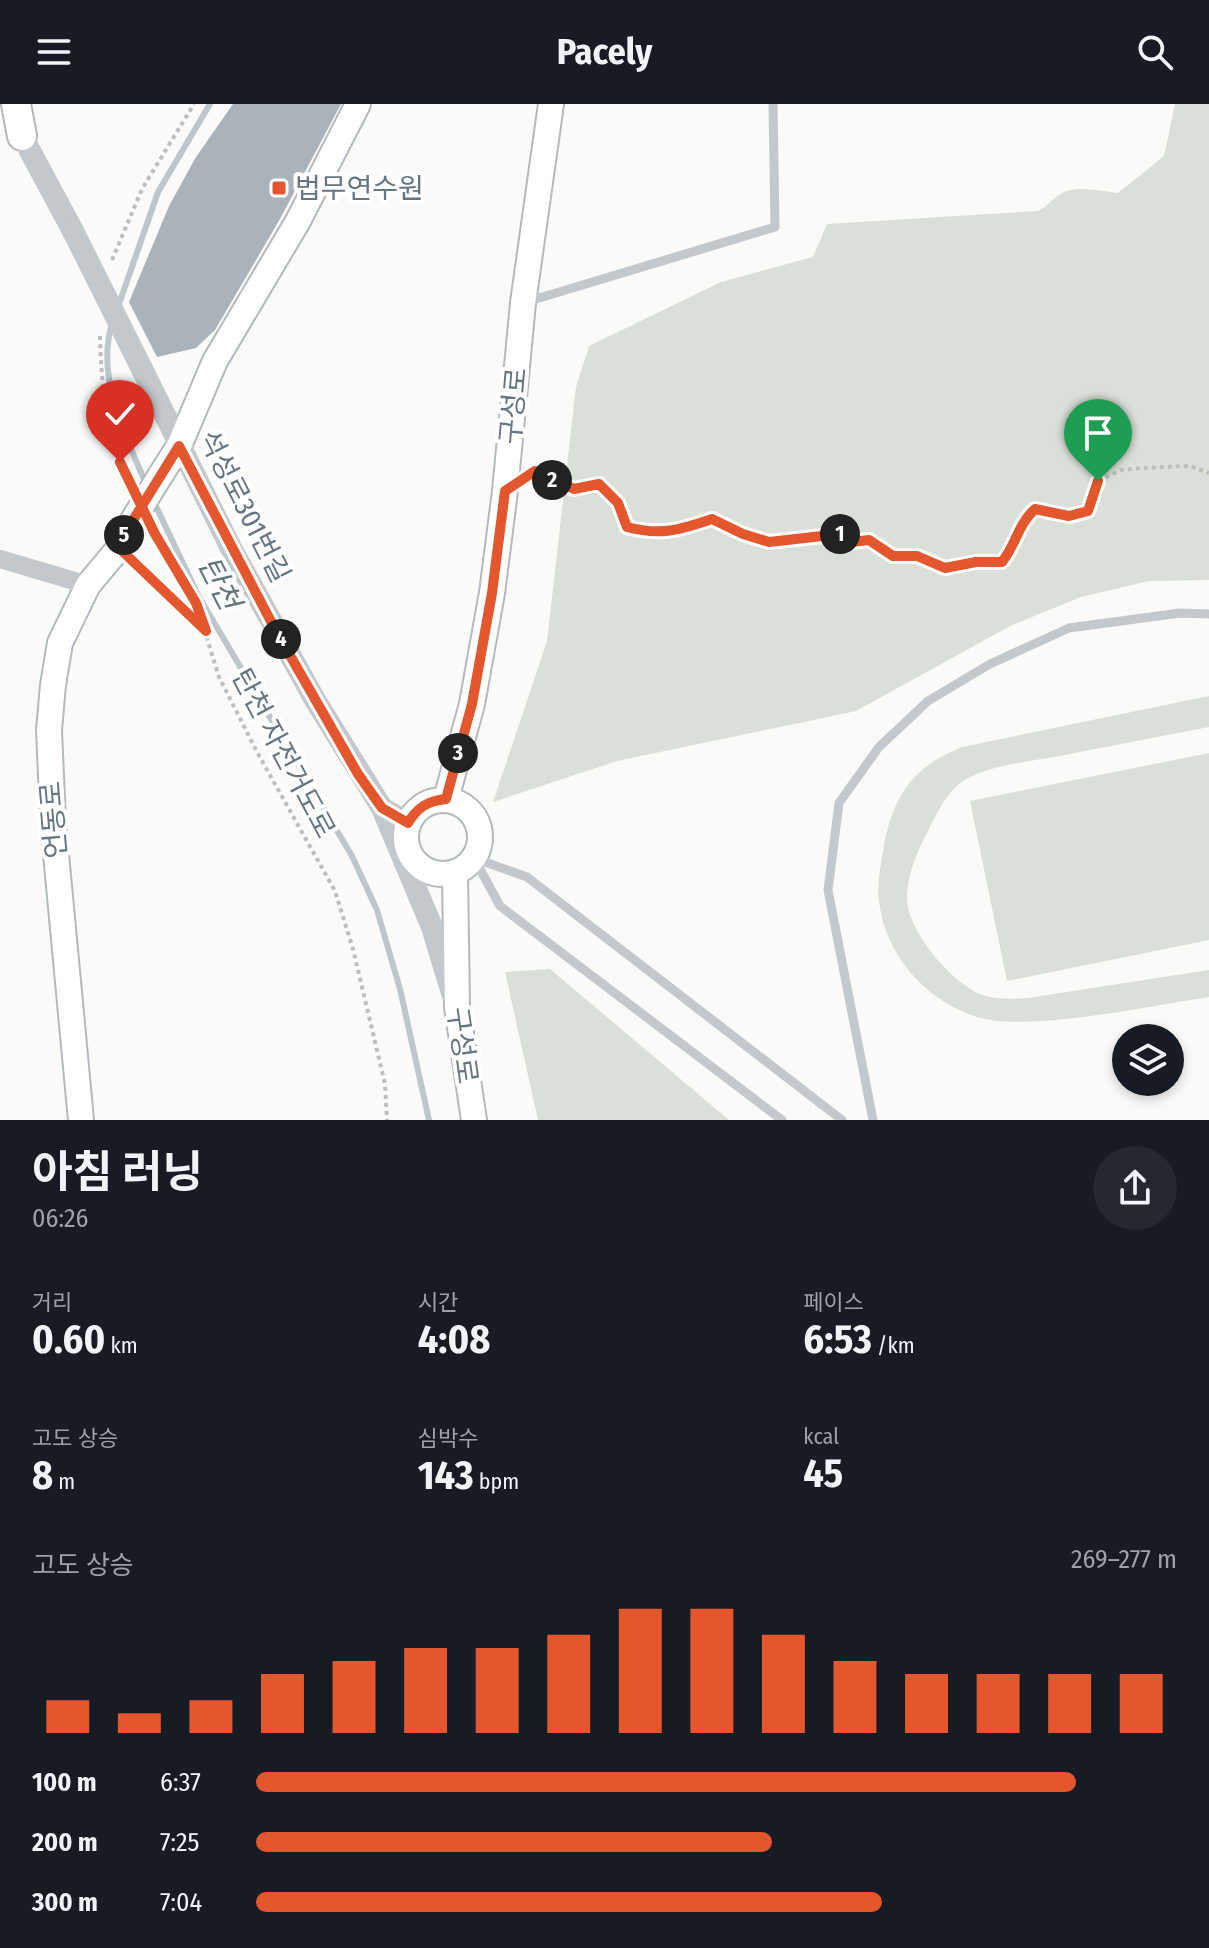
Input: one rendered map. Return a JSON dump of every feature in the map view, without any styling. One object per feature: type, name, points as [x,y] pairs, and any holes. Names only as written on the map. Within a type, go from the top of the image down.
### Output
[{"type":"highway","points":[[16,104],[22,136]]},
{"type":"main road","points":[[179,446],[215,361],[298,221],[358,104]]},
{"type":"main road","name":"구성로","points":[[446,799],[472,704],[492,593],[523,303],[551,104]]},
{"type":"main road","name":"언동로","points":[[81,1120],[49,765],[53,685],[60,643],[88,585],[121,543],[179,446]]},
{"type":"main road","points":[[446,799],[460,804],[477,822],[479,847],[465,866],[443,875],[420,868],[406,847],[405,835],[414,812],[424,804],[446,799]]},
{"type":"main road","name":"구성로","points":[[465,866],[457,1007],[474,1120]]},
{"type":"street","name":"석성로301번길","points":[[22,136],[73,231],[179,446],[315,700],[382,808],[408,823]]},
{"type":"street","points":[[0,559],[88,585]]},
{"type":"street","points":[[382,808],[432,927],[457,1007]]},
{"type":"lane","points":[[523,303],[775,227],[773,104]]},
{"type":"lane","points":[[873,1120],[828,890],[839,803],[879,747],[928,701],[990,664],[1069,628],[1180,613],[1209,614]]},
{"type":"lane","points":[[465,866],[500,906],[782,1120]]},
{"type":"lane","points":[[465,866],[527,877],[842,1120]]},
{"type":"path","points":[[111,268],[113,256],[142,189],[194,104]]},
{"type":"path","points":[[100,329],[101,388],[120,462],[134,491]]},
{"type":"path","points":[[505,491],[535,471],[574,489],[599,484],[618,503],[627,527],[650,533],[680,530],[712,519],[769,542],[840,534],[852,542],[869,540],[893,556],[917,556],[945,568],[976,562],[1002,562],[1010,552],[1023,519],[1035,509],[1069,516],[1088,511],[1098,481],[1121,470],[1190,466],[1209,473]]},
{"type":"path","name":"탄천 자전거도로","points":[[148,519],[196,603],[219,677],[335,891],[344,915],[385,1084],[387,1120]]},
{"type":"path","points":[[121,543],[206,631]]},
{"type":"shaded area","points":[[1175,104],[1209,104],[1209,580],[1149,581],[1081,597],[1012,625],[856,711],[617,761],[493,802],[547,641],[576,387],[589,346],[721,282],[813,257],[827,224],[1038,211],[1059,195],[1072,190],[1118,193],[1164,156]]},
{"type":"shaded area","points":[[1209,696],[1209,727],[1009,765],[966,779],[945,800],[926,835],[912,869],[907,895],[908,908],[921,938],[943,966],[980,994],[1004,999],[1028,998],[1209,970],[1209,997],[1056,1020],[996,1021],[956,1008],[939,998],[910,972],[889,939],[878,895],[889,823],[900,796],[917,774],[935,760],[962,747]]},
{"type":"shaded area","points":[[1209,753],[1209,940],[1007,981],[970,801]]},
{"type":"shaded area","points":[[550,969],[729,1120],[538,1120],[505,972]]},
{"type":"building","points":[[233,104],[341,104],[280,219],[215,330],[196,348],[157,357],[129,302],[169,206],[196,157]]},
{"type":"waterway","name":"탄천","points":[[118,307],[158,192],[210,104]]},
{"type":"waterway","name":"탄천","points":[[113,321],[108,341],[110,384],[122,426],[147,486]]},
{"type":"waterway","name":"탄천","points":[[153,500],[199,597],[352,856],[377,910],[400,989],[429,1120]]},
{"type":"place","name":"법무연수원","points":[[279,188]]},
{"type":"route","points":[[120,462],[155,534],[196,603],[206,631],[119,548],[122,538],[160,476],[179,446],[276,631],[358,774],[382,808],[408,823],[414,812],[424,804],[446,799],[472,704],[492,593],[505,491],[535,471],[574,489],[599,484],[618,503],[627,527],[650,533],[680,530],[712,519],[769,542],[840,534],[852,542],[869,540],[893,556],[917,556],[945,568],[976,562],[1002,562],[1010,552],[1023,519],[1035,509],[1069,516],[1088,511],[1098,481]]}]
